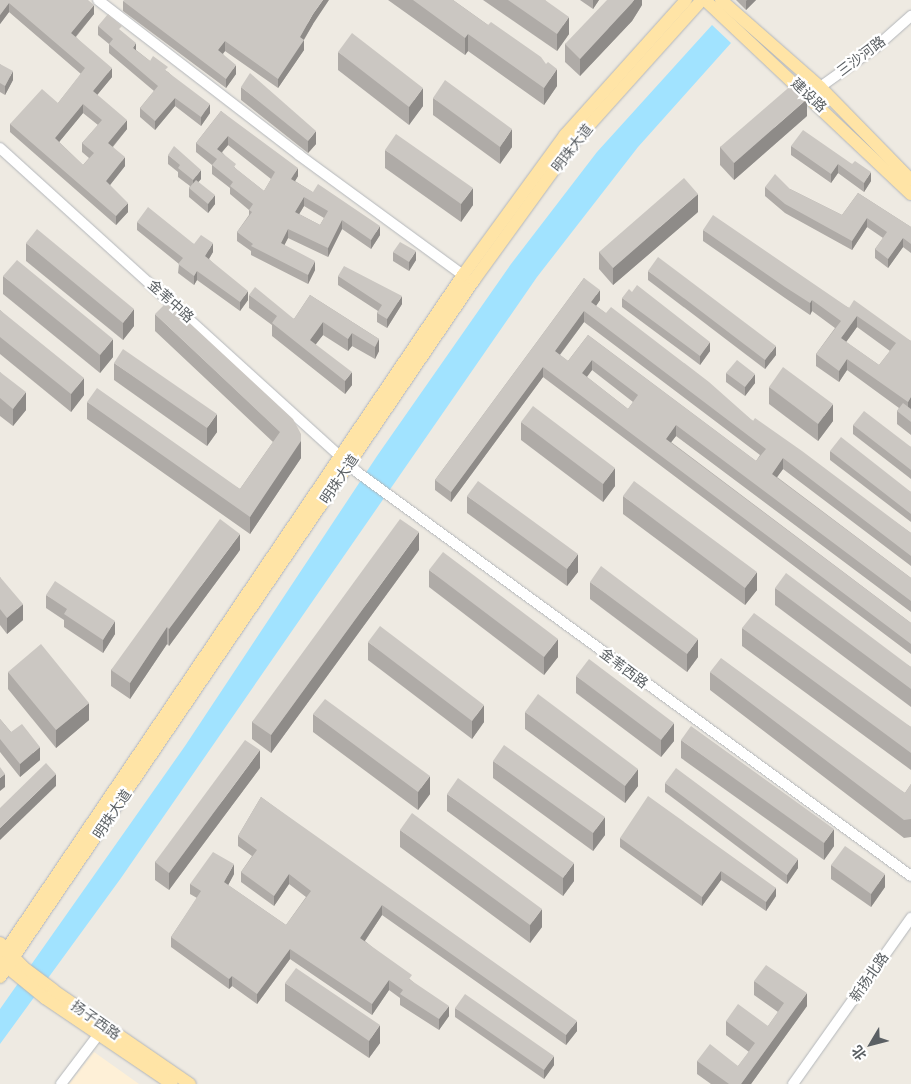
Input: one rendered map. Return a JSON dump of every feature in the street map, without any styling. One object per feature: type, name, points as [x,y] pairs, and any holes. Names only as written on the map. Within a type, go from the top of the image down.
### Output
[{"type":"main road","name":"明珠大道","points":[[348,465],[463,275],[565,135],[686,0]]},
{"type":"main road","name":"明珠大道","points":[[7,963],[474,280],[574,142],[704,0]]},
{"type":"main road","name":"建设路","points":[[704,0],[810,95],[911,194]]},
{"type":"main road","name":"建设路","points":[[721,0],[820,87],[911,180]]},
{"type":"main road","name":"扬子西路","points":[[7,963],[99,1034],[172,1084]]},
{"type":"main road","name":"扬子西路","points":[[49,994],[190,1084]]},
{"type":"street","points":[[98,0],[220,95],[463,275]]},
{"type":"street","name":"三沙河路","points":[[810,95],[876,47],[911,16]]},
{"type":"street","name":"金苇中路","points":[[0,148],[173,302],[348,465]]},
{"type":"street","name":"金苇西路","points":[[348,465],[393,499],[444,533],[667,700],[911,876]]},
{"type":"street","name":"新扬北路","points":[[793,1084],[911,918]]},
{"type":"street","points":[[61,1084],[99,1034]]},
{"type":"shaded area","points":[[94,1052],[139,1084],[69,1084]]},
{"type":"water","points":[[712,25],[731,43],[638,147],[537,277],[121,878],[0,1044],[0,1009],[185,746],[377,456],[511,264],[597,152]]},
{"type":"building","points":[[0,0],[88,0],[94,5],[71,33],[112,68],[93,91],[127,120],[108,143],[125,157],[106,181],[128,203],[116,216],[10,124],[42,89],[58,103],[85,68],[9,3],[0,15]],"holes":[[[83,104],[102,120],[82,143],[94,153],[83,165],[55,138]]]},
{"type":"building","points":[[124,0],[323,0],[300,37],[304,40],[278,79],[225,41],[218,50],[236,65],[226,79]]},
{"type":"building","points":[[413,0],[453,0],[488,25],[491,22],[541,57],[546,64],[548,62],[557,69],[544,88],[468,34],[465,38]]},
{"type":"building","points":[[508,0],[545,0],[569,17],[557,34]]},
{"type":"building","points":[[607,0],[634,0],[580,59],[565,44]]},
{"type":"building","points":[[108,14],[122,26],[119,29],[136,43],[133,48],[150,61],[153,56],[168,67],[165,70],[210,104],[201,117],[175,98],[155,121],[140,108],[158,86],[109,44],[113,39],[98,26]]},
{"type":"building","points":[[352,33],[423,88],[409,107],[338,52]]},
{"type":"building","points":[[0,64],[13,71],[5,86],[0,83]]},
{"type":"building","points":[[250,73],[316,131],[308,141],[241,87]]},
{"type":"building","points":[[445,80],[512,129],[500,147],[433,98]]},
{"type":"building","points":[[794,83],[807,99],[734,163],[720,147]]},
{"type":"building","points":[[221,111],[298,168],[291,179],[313,192],[318,184],[380,226],[371,240],[342,220],[328,248],[288,229],[281,243],[315,261],[308,275],[251,246],[253,244],[237,232],[252,212],[249,210],[253,204],[230,186],[233,182],[212,165],[217,159],[196,143]],"holes":[[[228,136],[275,172],[264,191],[234,167],[236,164],[217,149]],[[304,197],[328,211],[320,225],[295,212]]]},
{"type":"building","points":[[803,130],[852,164],[855,161],[871,172],[864,183],[838,164],[831,174],[791,146]]},
{"type":"building","points":[[396,134],[473,188],[461,204],[385,150]]},
{"type":"building","points":[[174,146],[201,170],[193,180],[178,168],[180,165],[168,155]]},
{"type":"building","points":[[775,174],[790,189],[842,215],[858,193],[911,227],[911,244],[903,238],[888,259],[875,249],[887,232],[867,218],[852,241],[785,204],[765,187]]},
{"type":"building","points":[[684,178],[698,194],[613,268],[599,252]]},
{"type":"building","points":[[196,180],[215,195],[208,204],[189,188]]},
{"type":"building","points":[[148,207],[194,244],[201,235],[213,243],[205,256],[248,291],[240,302],[197,271],[194,276],[178,264],[183,258],[137,222]]},
{"type":"building","points":[[713,215],[849,308],[854,300],[911,341],[911,397],[908,402],[847,359],[839,371],[816,354],[841,321],[812,300],[810,303],[785,287],[703,230]],"holes":[[[857,316],[896,343],[879,365],[841,338]]]},
{"type":"building","points":[[37,229],[134,309],[123,323],[26,243]]},
{"type":"building","points":[[400,242],[416,251],[409,262],[393,252]]},
{"type":"building","points":[[658,257],[776,346],[765,360],[648,271]]},
{"type":"building","points":[[17,260],[113,339],[100,355],[3,276]]},
{"type":"building","points":[[344,266],[402,296],[387,319],[377,313],[382,305],[338,276]]},
{"type":"building","points":[[584,278],[600,290],[591,302],[606,313],[611,307],[709,382],[753,421],[755,418],[802,451],[911,533],[911,556],[783,458],[772,474],[911,578],[911,601],[676,425],[666,439],[911,623],[911,644],[543,367],[451,492],[435,480]],"holes":[[[584,311],[766,449],[756,461],[588,335],[568,361],[555,351]],[[592,360],[638,395],[628,409],[582,373]]]},
{"type":"building","points":[[637,285],[710,342],[700,356],[622,298],[629,289],[632,292]]},
{"type":"building","points":[[255,287],[294,319],[310,295],[379,339],[375,347],[352,333],[348,339],[323,322],[310,340],[352,372],[345,381],[272,323],[277,316],[249,295]]},
{"type":"building","points":[[167,302],[293,419],[301,434],[301,441],[250,517],[87,402],[97,388],[240,489],[280,432],[155,314]]},
{"type":"building","points":[[0,310],[84,378],[71,394],[0,337]]},
{"type":"building","points":[[123,349],[217,414],[207,428],[114,363]]},
{"type":"building","points":[[737,360],[755,374],[745,387],[726,373]]},
{"type":"building","points":[[783,367],[833,404],[818,424],[769,387]]},
{"type":"building","points":[[0,372],[26,392],[13,409],[0,398]]},
{"type":"building","points":[[903,403],[911,409],[911,422],[897,411]]},
{"type":"building","points":[[533,406],[615,468],[603,484],[521,422]]},
{"type":"building","points":[[864,411],[911,447],[911,470],[853,425]]},
{"type":"building","points":[[841,437],[911,492],[911,514],[830,451]]},
{"type":"building","points":[[478,481],[578,554],[567,569],[467,496]]},
{"type":"building","points":[[634,481],[757,572],[745,588],[623,496]]},
{"type":"building","points":[[220,519],[240,534],[169,629],[167,627],[130,683],[111,670]]},
{"type":"building","points":[[400,519],[419,532],[271,735],[252,722]]},
{"type":"building","points":[[443,552],[558,639],[544,657],[429,570]]},
{"type":"building","points":[[601,566],[698,639],[687,654],[590,582]]},
{"type":"building","points":[[786,573],[911,667],[911,689],[775,588]]},
{"type":"building","points":[[0,577],[23,604],[7,618],[0,609]]},
{"type":"building","points":[[55,581],[115,621],[103,640],[64,614],[67,609],[46,595]]},
{"type":"building","points":[[754,613],[911,727],[911,753],[742,628]]},
{"type":"building","points":[[380,626],[484,705],[472,721],[368,642]]},
{"type":"building","points":[[41,644],[89,703],[56,730],[8,672]]},
{"type":"building","points":[[721,658],[905,793],[911,784],[911,819],[904,820],[710,672]]},
{"type":"building","points":[[589,659],[674,723],[661,740],[576,676]]},
{"type":"building","points":[[538,694],[638,769],[625,786],[525,712]]},
{"type":"building","points":[[325,699],[430,776],[418,792],[313,714]]},
{"type":"building","points":[[0,719],[11,732],[22,724],[40,747],[20,764],[0,739]]},
{"type":"building","points":[[691,726],[834,829],[824,843],[681,740]]},
{"type":"building","points":[[245,740],[260,750],[169,873],[155,862]]},
{"type":"building","points":[[504,745],[605,817],[593,833],[493,761]]},
{"type":"building","points":[[46,763],[56,774],[0,828],[0,808]]},
{"type":"building","points":[[0,767],[5,774],[0,778]]},
{"type":"building","points":[[676,768],[798,859],[787,875],[665,783]]},
{"type":"building","points":[[458,778],[574,863],[563,878],[447,794]]},
{"type":"building","points":[[648,796],[776,888],[766,902],[721,871],[702,897],[620,838]]},
{"type":"building","points":[[261,797],[577,1021],[566,1035],[382,905],[360,938],[412,975],[409,979],[449,1006],[439,1019],[400,994],[403,990],[389,980],[372,1004],[290,949],[257,994],[232,976],[229,979],[171,937],[201,891],[190,884],[213,852],[234,864],[224,882],[286,925],[311,891],[289,874],[274,896],[241,872],[257,850],[238,836]]},
{"type":"building","points":[[412,813],[542,909],[530,925],[400,830]]},
{"type":"building","points":[[845,846],[885,874],[871,894],[831,865]]},
{"type":"building","points":[[766,965],[807,993],[741,1084],[729,1084],[697,1061],[710,1044],[738,1066],[755,1043],[726,1021],[738,1004],[768,1026],[784,1003],[754,981]]},
{"type":"building","points":[[296,968],[380,1025],[369,1041],[285,983]]},
{"type":"building","points":[[465,994],[554,1056],[544,1070],[455,1008]]}]
